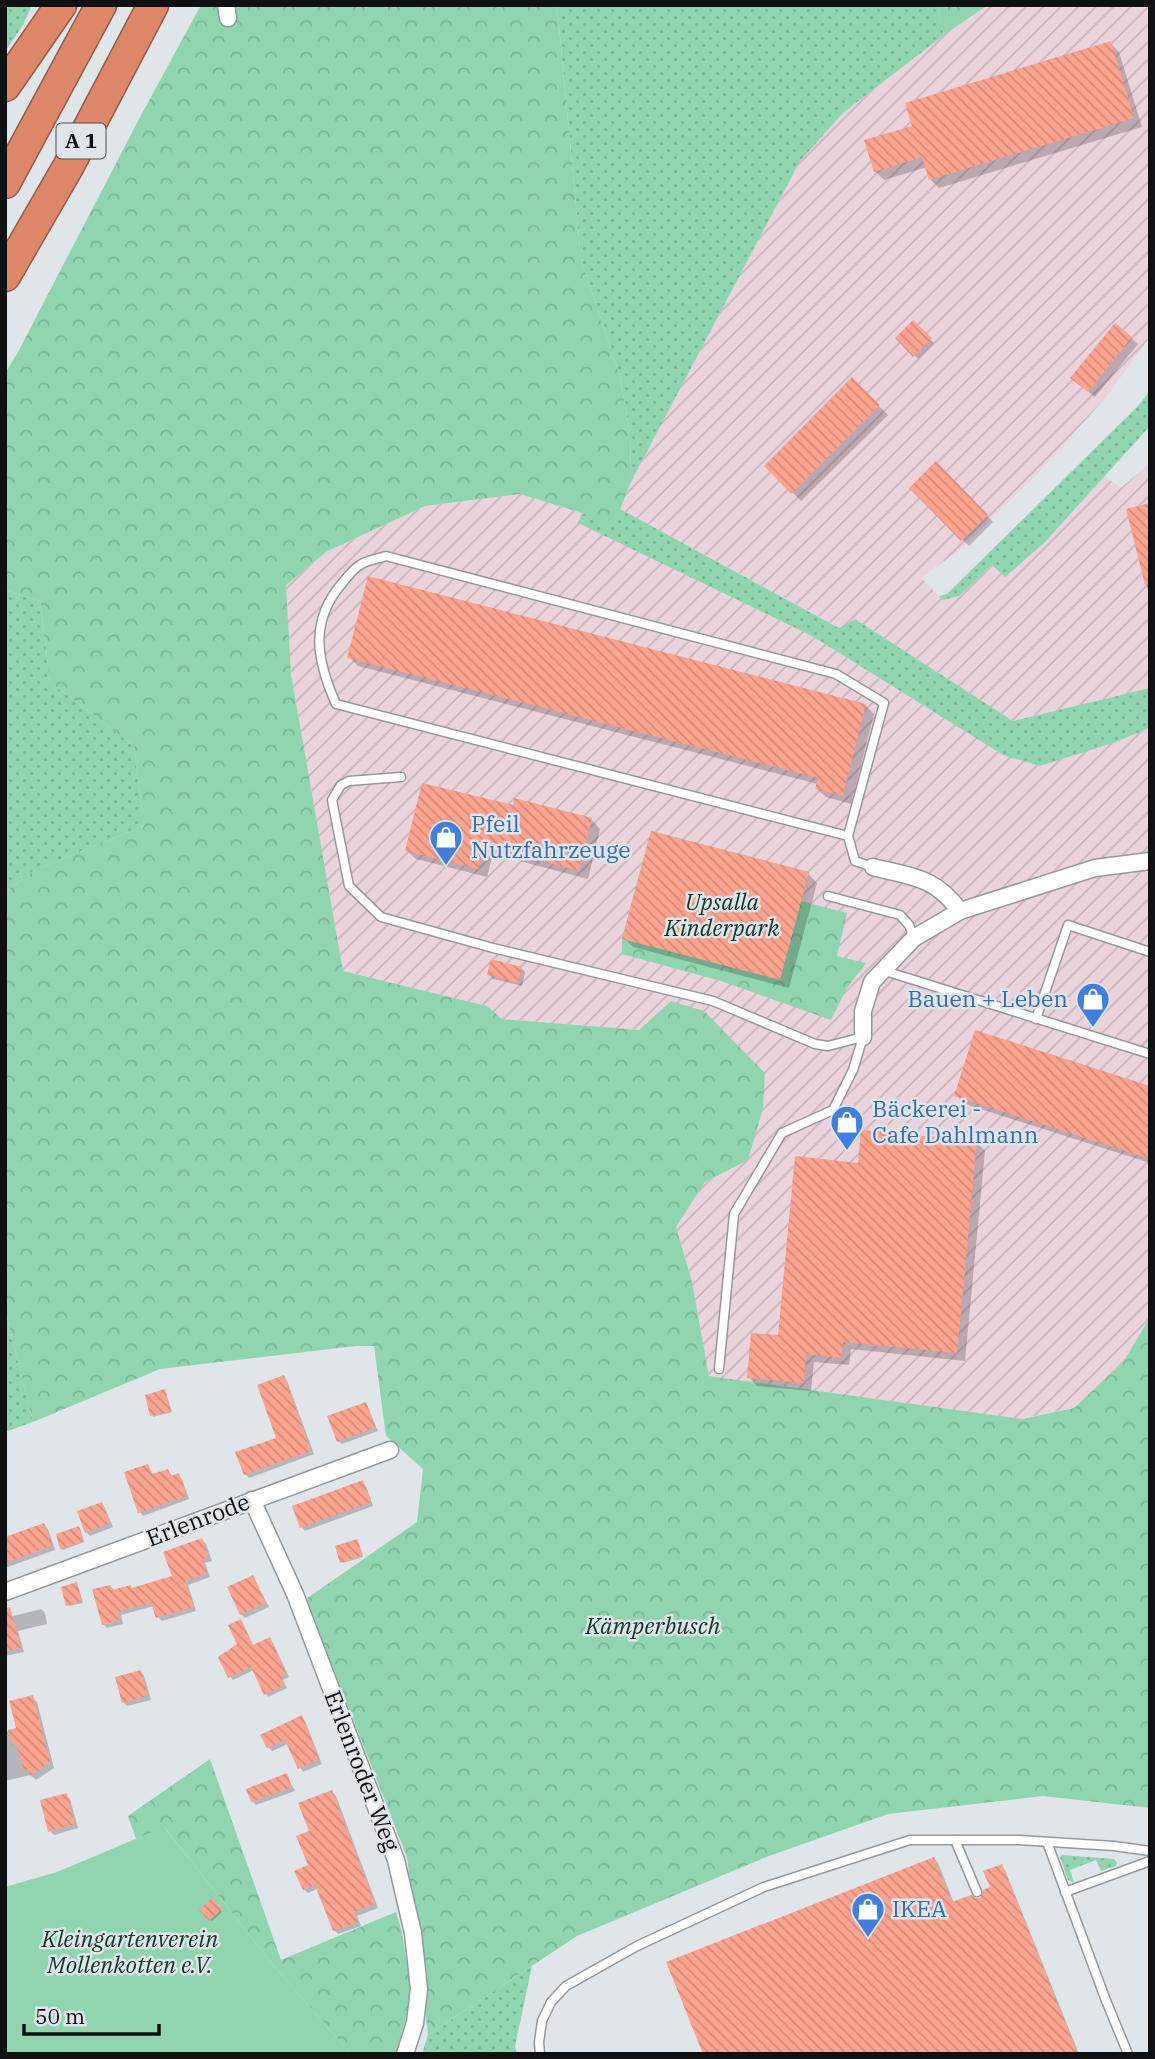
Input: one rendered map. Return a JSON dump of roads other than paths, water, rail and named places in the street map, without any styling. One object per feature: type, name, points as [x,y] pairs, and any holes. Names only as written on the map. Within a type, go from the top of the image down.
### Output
[{"type":"highway","points":[[5,86],[61,5]]},
{"type":"highway","name":"A 1","points":[[5,183],[101,5]]},
{"type":"highway","name":"A 1","points":[[5,276],[68,167],[153,5]]},
{"type":"street","points":[[863,1037],[863,1011],[872,982],[914,938],[960,911],[1095,868],[1150,861]]},
{"type":"street","points":[[873,867],[937,886],[960,911]]},
{"type":"street","name":"Erlenrode","points":[[5,1592],[390,1450]]},
{"type":"street","name":"Erlenroder Weg","points":[[252,1500],[295,1594],[396,1860],[413,1933],[419,1989],[415,2023],[405,2054]]},
{"type":"lane","points":[[848,836],[336,704],[325,678],[321,647],[319,626],[324,610],[337,589],[360,565],[386,556],[836,674],[884,703],[848,836],[855,860],[873,867]]},
{"type":"lane","points":[[401,777],[349,781],[341,785],[332,800],[349,886],[382,917],[493,948],[713,1002],[815,1044],[828,1046],[863,1037]]},
{"type":"lane","points":[[828,896],[900,915],[909,925],[914,938]]},
{"type":"lane","points":[[1036,1019],[1068,925],[1150,952]]},
{"type":"lane","points":[[881,970],[1150,1054]]},
{"type":"lane","points":[[719,1369],[734,1214],[782,1133],[832,1110],[853,1070],[863,1037]]},
{"type":"lane","points":[[540,2054],[542,2021],[551,2001],[566,1986],[636,1946],[764,1886],[910,1840],[1047,1842],[1150,1851]]},
{"type":"lane","points":[[955,1840],[977,1892]]},
{"type":"lane","points":[[1047,1842],[1128,2054]]},
{"type":"lane","points":[[1065,1892],[1150,1861]]},
{"type":"place","name":"Pfeil Nutzfahrzeuge","points":[[446,867]]},
{"type":"place","name":"Bauen + Leben","points":[[1093,1029]]},
{"type":"place","name":"Bäckerei - Cafe Dahlmann","points":[[847,1152]]},
{"type":"place","name":"IKEA","points":[[868,1939]]},
{"type":"park label","name":"Upsalla Kinderpark","points":[[722,915]]},
{"type":"park label","name":"Kämperbusch","points":[[653,1626]]},
{"type":"park label","name":"Kleingartenverein Mollenkotten e.V.","points":[[130,1952]]}]
